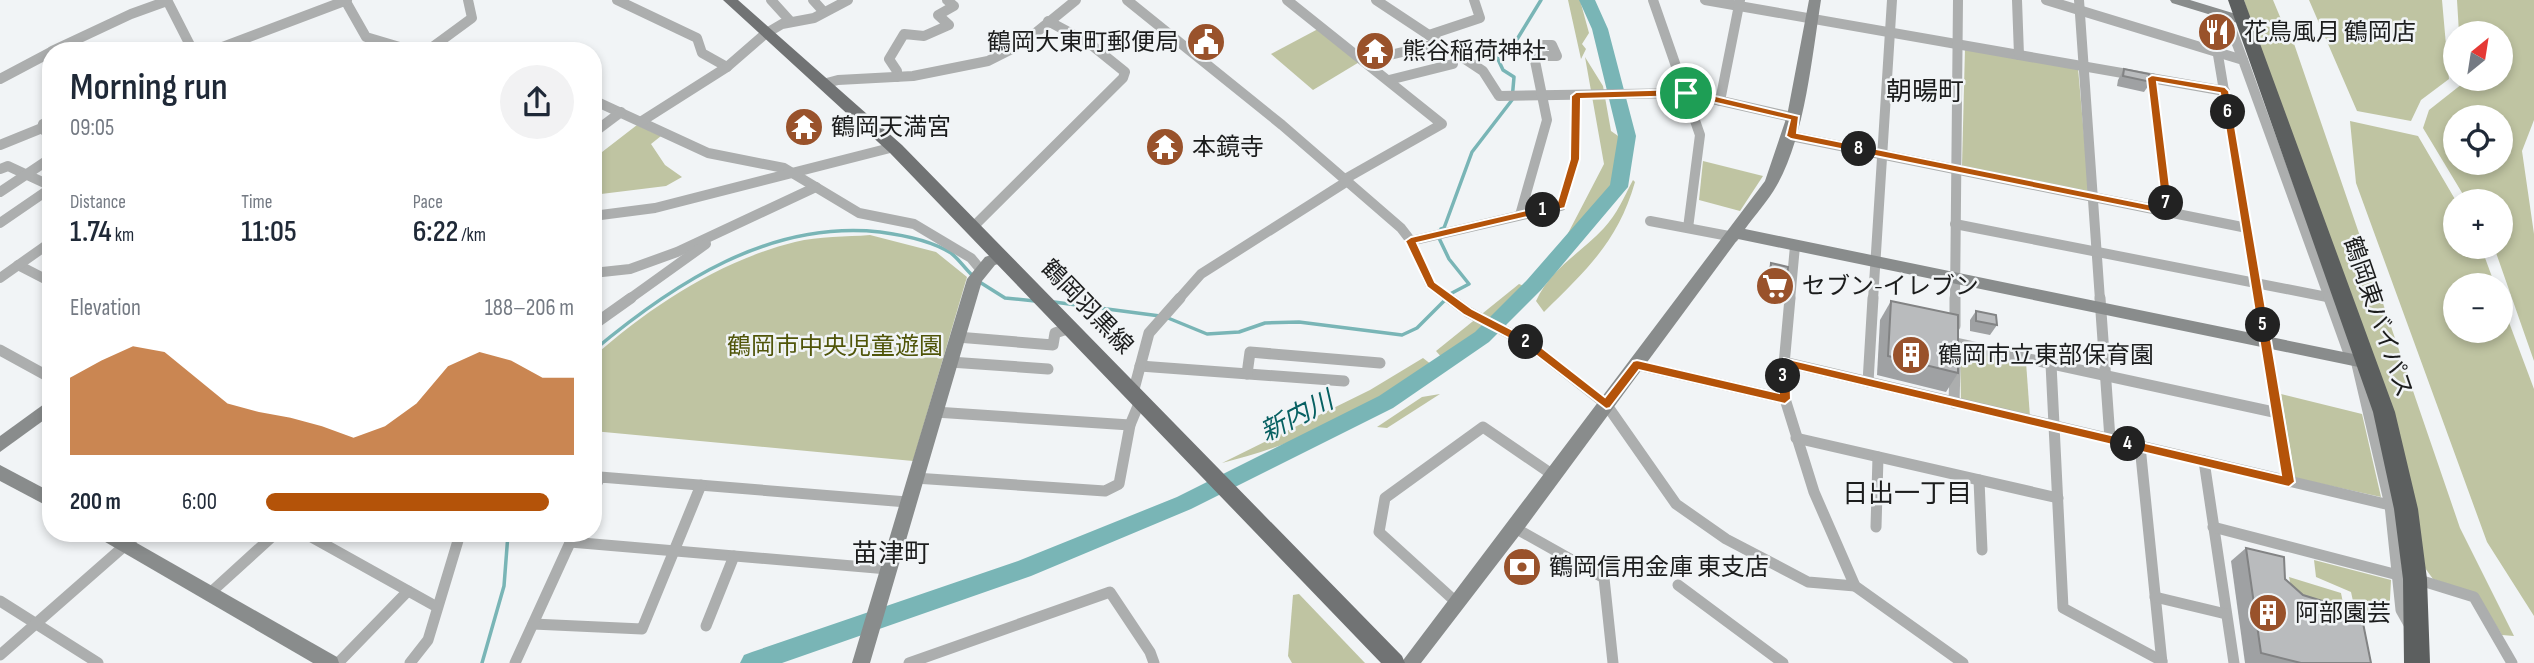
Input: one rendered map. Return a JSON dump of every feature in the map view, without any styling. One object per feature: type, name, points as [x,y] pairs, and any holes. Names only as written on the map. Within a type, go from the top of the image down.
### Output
[{"type":"highway","name":"鶴岡東バイパス","points":[[2236,0],[2237,22],[2396,462],[2406,509],[2407,577],[2418,639],[2417,663]]},
{"type":"main road","name":"鶴岡羽黒線","points":[[730,0],[894,147],[1395,663]]},
{"type":"street","points":[[236,42],[346,0],[366,37],[382,42]]},
{"type":"street","points":[[439,42],[472,18],[468,0]]},
{"type":"street","points":[[617,0],[697,38],[702,53],[727,67]]},
{"type":"street","points":[[771,0],[792,22]]},
{"type":"street","points":[[813,0],[823,11]]},
{"type":"street","points":[[642,121],[727,67],[765,34],[792,22],[814,18],[848,0]]},
{"type":"street","points":[[897,77],[897,71],[889,59],[904,34],[924,36],[949,25],[937,15],[954,6],[947,0]]},
{"type":"street","points":[[823,84],[838,80],[950,71],[988,61],[1022,44],[1076,0]]},
{"type":"street","points":[[1130,0],[1401,228],[1411,241],[1430,284],[1468,312],[1528,343],[1606,404],[1679,506],[1726,539],[1808,582],[1855,586],[1963,663]]},
{"type":"street","points":[[915,478],[1105,491],[1119,484],[1137,397],[1140,366],[1149,333],[1201,274],[1345,180],[1442,124],[1287,0]]},
{"type":"street","points":[[1376,0],[1483,71],[1499,96],[1686,93],[1796,118]]},
{"type":"street","points":[[1429,36],[1480,18],[1474,0]]},
{"type":"street","points":[[1653,0],[1700,135],[1688,228]]},
{"type":"street","points":[[1705,0],[1740,3],[1812,19],[2225,91]]},
{"type":"street","points":[[1410,663],[1515,528],[1771,183],[1796,118],[1815,0]]},
{"type":"street","points":[[1868,382],[1892,0]]},
{"type":"street","points":[[1954,402],[1958,0]]},
{"type":"street","points":[[2018,0],[2019,55]]},
{"type":"street","points":[[2046,0],[2243,61]]},
{"type":"street","points":[[2079,0],[2110,439]]},
{"type":"street","points":[[2176,0],[2237,22],[2243,61],[2327,297],[2358,361],[2407,577]]},
{"type":"street","points":[[70,42],[131,14],[167,1],[188,42]]},
{"type":"street","points":[[1720,101],[1740,3]]},
{"type":"street","points":[[972,228],[1123,78],[1125,72],[1089,43],[1048,21]]},
{"type":"street","points":[[1365,61],[1440,43]]},
{"type":"street","points":[[2218,55],[2289,482]]},
{"type":"street","points":[[0,79],[42,56]]},
{"type":"street","points":[[1520,215],[1547,120],[1534,56]]},
{"type":"street","points":[[1389,80],[1453,64]]},
{"type":"street","points":[[2152,78],[2167,212]]},
{"type":"street","points":[[1411,241],[1561,206],[1575,159],[1580,95]]},
{"type":"street","points":[[602,104],[708,153],[784,168],[859,213],[914,224],[971,258],[981,270]]},
{"type":"street","points":[[602,126],[621,112]]},
{"type":"street","points":[[0,145],[42,128]]},
{"type":"street","points":[[1791,136],[2247,228]]},
{"type":"street","points":[[602,215],[655,208],[894,147]]},
{"type":"street","points":[[0,192],[42,164]]},
{"type":"street","points":[[0,169],[9,166],[42,182]]},
{"type":"street","points":[[602,272],[630,270],[719,234],[817,187]]},
{"type":"street","points":[[0,223],[42,193]]},
{"type":"street","points":[[1650,221],[1795,246],[2358,361]]},
{"type":"street","points":[[1955,224],[2327,297]]},
{"type":"street","points":[[602,318],[719,234]]},
{"type":"street","points":[[1795,246],[1784,362],[1785,399],[1814,492],[1855,586]]},
{"type":"street","points":[[0,278],[42,248]]},
{"type":"street","points":[[861,663],[975,279],[990,261],[1002,257]]},
{"type":"street","points":[[18,265],[42,277]]},
{"type":"street","points":[[957,337],[1053,345],[1055,333],[1070,328]]},
{"type":"street","points":[[1955,343],[2278,414]]},
{"type":"street","points":[[0,350],[42,374]]},
{"type":"street","points":[[1247,374],[1250,352],[1380,363]]},
{"type":"street","points":[[950,362],[1048,369]]},
{"type":"street","points":[[1784,362],[2390,505]]},
{"type":"street","points":[[2051,364],[2063,608],[2162,662]]},
{"type":"street","points":[[1637,365],[1785,399]]},
{"type":"street","points":[[1140,366],[1344,382]]},
{"type":"street","points":[[934,412],[1130,425]]},
{"type":"street","points":[[0,445],[42,413]]},
{"type":"street","points":[[1457,602],[1380,532],[1385,498],[1483,427],[1553,475]]},
{"type":"street","points":[[1796,438],[2058,498]]},
{"type":"street","points":[[2140,446],[2162,662]]},
{"type":"street","points":[[1876,527],[1878,457]]},
{"type":"street","points":[[2204,461],[2234,663]]},
{"type":"street","points":[[0,472],[42,496]]},
{"type":"street","points":[[602,477],[907,502]]},
{"type":"street","points":[[1979,480],[1982,550]]},
{"type":"street","points":[[533,624],[642,629],[701,485]]},
{"type":"street","points":[[2213,527],[2474,597],[2512,663]]},
{"type":"street","points":[[1515,528],[1604,578],[1613,663]]},
{"type":"street","points":[[0,655],[128,542]]},
{"type":"street","points":[[135,542],[209,594],[330,663]]},
{"type":"street","points":[[209,594],[266,542]]},
{"type":"street","points":[[320,542],[437,607]]},
{"type":"street","points":[[410,663],[428,640],[457,542]]},
{"type":"street","points":[[515,663],[570,542]]},
{"type":"street","points":[[602,542],[734,556],[890,565]]},
{"type":"street","points":[[706,626],[734,556]]},
{"type":"street","points":[[1678,585],[1783,663]]},
{"type":"street","points":[[338,663],[408,591]]},
{"type":"street","points":[[909,663],[1110,592],[1150,652],[1154,663]]},
{"type":"street","points":[[2155,597],[2226,614]]},
{"type":"street","points":[[0,601],[98,663]]},
{"type":"green space","points":[[1568,0],[1580,0],[1589,33],[1582,44],[1586,49],[1581,59]]},
{"type":"green space","points":[[2244,0],[2273,0],[2283,24],[2250,19]]},
{"type":"green space","points":[[2309,0],[2442,0],[2443,84],[2421,100],[2411,121],[2357,111]]},
{"type":"green space","points":[[2457,0],[2534,0],[2534,120],[2522,151],[2534,234],[2534,361],[2513,301],[2513,273],[2503,273],[2498,259],[2513,259],[2513,189],[2460,189],[2451,175],[2513,175],[2513,105],[2443,105],[2443,161],[2423,128],[2429,110],[2453,91],[2513,91],[2513,21],[2458,21]]},
{"type":"green space","points":[[2250,22],[2290,32],[2460,528],[2514,636],[2502,635],[2477,594],[2433,579],[2425,568]]},
{"type":"green space","points":[[1318,29],[1361,61],[1313,90],[1271,54]]},
{"type":"green space","points":[[1965,48],[2078,68],[2089,192],[1962,166]]},
{"type":"green space","points":[[1585,57],[1603,86],[1611,131],[1621,138],[1616,184],[1591,217],[1564,241],[1604,164]]},
{"type":"green space","points":[[2350,121],[2418,136],[2449,189],[2443,189],[2443,259],[2485,259],[2491,273],[2443,273],[2443,343],[2513,343],[2513,333],[2534,389],[2534,616],[2487,542],[2356,183]]},
{"type":"green space","points":[[637,125],[661,136],[651,144],[665,165],[682,177],[666,186],[602,194],[602,152]]},
{"type":"green space","points":[[1703,161],[1763,176],[1740,211],[1699,200]]},
{"type":"green space","points":[[1633,180],[1635,182],[1628,203],[1610,238],[1587,268],[1544,312],[1536,301],[1542,289],[1558,270],[1609,223]]},
{"type":"green space","name":"鶴岡市中央児童遊園","points":[[870,235],[936,252],[967,277],[913,461],[602,432],[602,349],[662,303],[713,273],[767,250],[813,239]]},
{"type":"green space","points":[[1519,284],[1526,287],[1507,307],[1477,335],[1443,359],[1436,351]]},
{"type":"green space","points":[[1960,348],[2026,362],[2030,417],[1961,401]]},
{"type":"green space","points":[[1423,358],[1432,365],[1356,411],[1305,436],[1222,463],[1370,390]]},
{"type":"green space","points":[[1440,394],[1387,428],[1377,427],[1422,397]]},
{"type":"green space","points":[[2281,394],[2362,414],[2381,497],[2295,478]]},
{"type":"green space","points":[[2314,560],[2391,580],[2389,619],[2356,615],[2351,592],[2316,577]]},
{"type":"green space","points":[[2289,577],[2341,593],[2347,623],[2295,606]]},
{"type":"green space","points":[[1299,594],[1365,663],[1292,663],[1288,656],[1293,595]]},
{"type":"building","points":[[2124,69],[2149,74],[2151,82],[2123,76]]},
{"type":"building","points":[[1771,263],[1788,267],[1786,289],[1769,286]]},
{"type":"building","points":[[1891,301],[1958,315],[1958,373],[1888,356]]},
{"type":"building","points":[[1976,311],[1996,315],[1997,325],[1976,321]]},
{"type":"building","name":"阿部園芸","points":[[2246,548],[2284,557],[2285,579],[2303,595],[2361,613],[2371,663],[2301,663],[2261,653]]},
{"type":"waterway","points":[[1441,229],[1444,228],[1472,152],[1512,100],[1514,77],[1503,70],[1497,57],[1516,41],[1541,0]]},
{"type":"waterway","name":"新内川","points":[[752,663],[1023,569],[1184,503],[1386,402],[1482,337],[1534,285],[1619,187],[1627,136],[1600,29],[1587,0]]},
{"type":"waterway","points":[[602,344],[690,280],[762,246],[800,236],[839,231],[880,232],[925,241],[951,253],[973,276]]},
{"type":"waterway","points":[[1438,236],[1449,259],[1469,284],[1450,294]]},
{"type":"waterway","points":[[978,281],[1005,298],[1035,301]]},
{"type":"waterway","points":[[1168,318],[1207,334],[1239,332],[1265,323],[1299,322],[1402,335],[1417,328],[1445,300]]},
{"type":"waterway","points":[[1054,302],[1160,316]]},
{"type":"waterway","points":[[482,663],[504,586],[507,542]]},
{"type":"place","name":"花鳥風月 鶴岡店","points":[[2217,32]]},
{"type":"place","name":"鶴岡大東町郵便局","points":[[1206,42]]},
{"type":"place","name":"熊谷稲荷神社","points":[[1375,51]]},
{"type":"place","name":"鶴岡天満宮","points":[[804,127]]},
{"type":"place","name":"本鏡寺","points":[[1165,147]]},
{"type":"place","name":"セブン-イレブン","points":[[1775,286]]},
{"type":"place","name":"鶴岡市立東部保育園","points":[[1911,355]]},
{"type":"place","name":"鶴岡信用金庫 東支店","points":[[1522,567]]},
{"type":"place","name":"阿部園芸","points":[[2268,613]]},
{"type":"district","name":"朝暘町","points":[[1925,92]]},
{"type":"district","name":"日出一丁目","points":[[1907,494]]},
{"type":"district","name":"苗津町","points":[[891,554]]},
{"type":"route","points":[[2152,78],[2225,91],[2289,482],[1784,362],[1785,399],[1637,365],[1606,404],[1528,343],[1468,312],[1430,284],[1411,241],[1561,206],[1569,187],[1575,159],[1576,96],[1686,93],[1796,118],[1791,136],[2167,212],[2152,78]]}]
